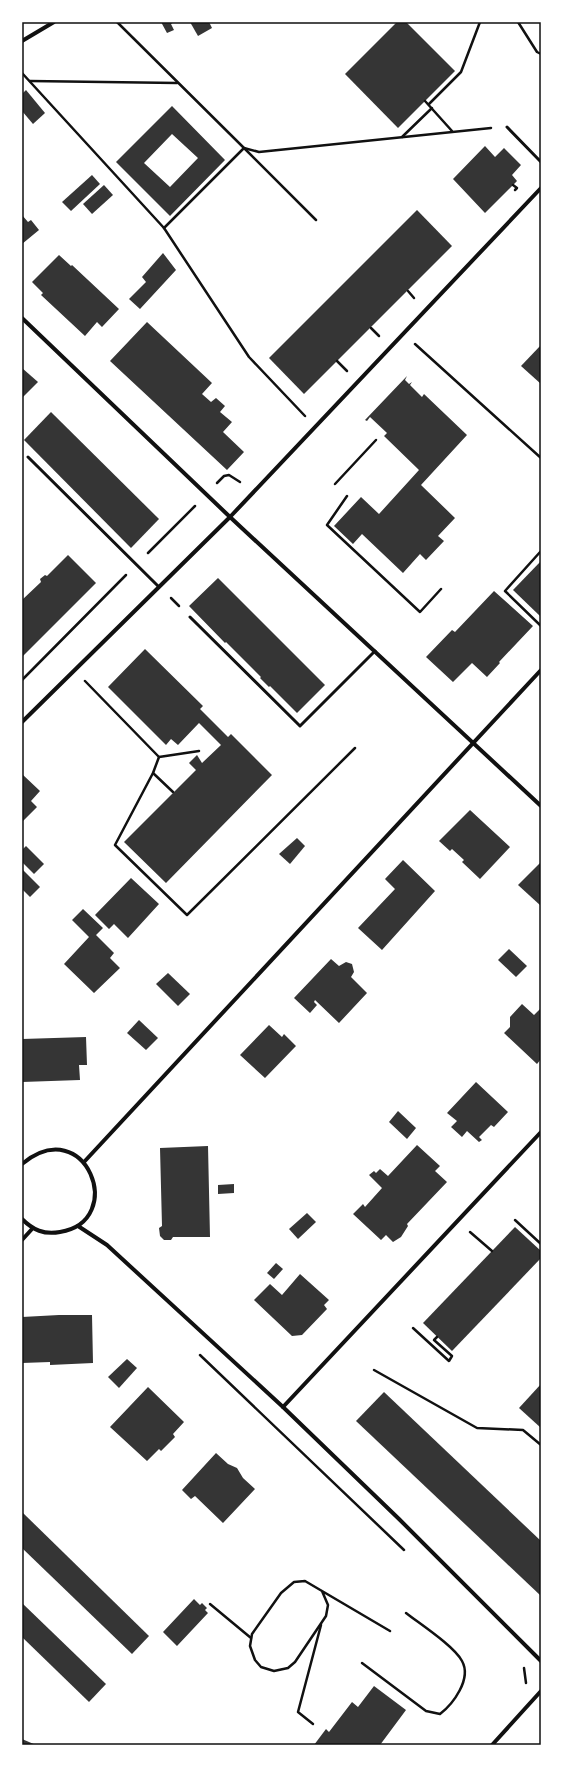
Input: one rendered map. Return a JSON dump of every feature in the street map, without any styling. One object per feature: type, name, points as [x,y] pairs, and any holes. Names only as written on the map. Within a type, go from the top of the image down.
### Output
[{"type":"street","points":[[22,42],[54,22]]},
{"type":"street","points":[[22,722],[230,517],[541,188]]},
{"type":"street","points":[[22,318],[230,517],[541,806]]},
{"type":"street","points":[[84,1162],[541,670]]},
{"type":"street","points":[[283,1407],[541,1132]]},
{"type":"street","points":[[22,1164],[32,1156],[45,1151],[59,1150],[72,1154],[84,1162],[91,1172],[96,1195],[93,1207],[78,1226],[66,1232],[53,1234],[32,1229],[22,1219]]},
{"type":"street","points":[[78,1226],[107,1245],[283,1407],[399,1519],[541,1661]]},
{"type":"street","points":[[22,1240],[32,1229]]},
{"type":"street","points":[[492,1745],[541,1691]]},
{"type":"lane","points":[[507,127],[541,162]]},
{"type":"lane","points":[[28,457],[159,586]]},
{"type":"lane","points":[[190,617],[300,726],[374,651]]},
{"type":"path","points":[[117,22],[316,220]]},
{"type":"path","points":[[429,104],[461,72],[480,22]]},
{"type":"path","points":[[518,22],[537,52],[541,54]]},
{"type":"path","points":[[22,72],[164,228],[249,357],[315,426]]},
{"type":"path","points":[[30,81],[178,83]]},
{"type":"path","points":[[426,100],[453,132]]},
{"type":"path","points":[[402,137],[432,108]]},
{"type":"path","points":[[244,148],[259,152],[507,127]]},
{"type":"path","points":[[164,228],[244,148]]},
{"type":"path","points":[[413,342],[541,458]]},
{"type":"path","points":[[335,484],[376,440]]},
{"type":"path","points":[[347,496],[327,525],[420,612],[441,589]]},
{"type":"path","points":[[541,551],[505,591],[541,626]]},
{"type":"path","points":[[159,586],[190,617]]},
{"type":"path","points":[[97,694],[159,756]]},
{"type":"path","points":[[159,756],[153,773],[115,845],[188,915],[354,748]]},
{"type":"path","points":[[159,756],[199,750]]},
{"type":"path","points":[[153,773],[173,792]]},
{"type":"path","points":[[515,1220],[541,1244]]},
{"type":"path","points":[[458,1221],[492,1252]]},
{"type":"path","points":[[413,1328],[449,1361],[452,1356],[434,1340],[437,1337]]},
{"type":"path","points":[[194,1350],[407,1553]]},
{"type":"path","points":[[374,1370],[477,1428],[522,1430],[541,1445]]},
{"type":"path","points":[[322,1591],[328,1605],[326,1616],[295,1662],[288,1668],[274,1671],[261,1667],[255,1660],[250,1646],[252,1638],[281,1593],[294,1582],[305,1581],[322,1591],[390,1631]]},
{"type":"path","points":[[210,1604],[252,1638]]},
{"type":"path","points":[[362,1663],[426,1711],[440,1714],[451,1706],[461,1687],[464,1673],[462,1662],[454,1652],[406,1612]]},
{"type":"path","points":[[313,1724],[298,1712],[322,1623]]},
{"type":"building","points":[[161,22],[174,22],[171,24],[174,30],[167,33]]},
{"type":"building","points":[[190,22],[209,22],[212,28],[198,36]]},
{"type":"building","points":[[397,22],[406,22],[455,71],[398,128],[345,74]]},
{"type":"building","points":[[26,90],[45,113],[33,124],[22,111],[22,94]]},
{"type":"building","points":[[172,106],[225,160],[170,216],[116,162]],"holes":[[[172,134],[198,158],[170,187],[144,163]]]},
{"type":"building","points":[[485,146],[495,157],[504,148],[521,165],[512,175],[517,181],[485,213],[453,179]]},
{"type":"building","points":[[92,175],[100,184],[71,211],[62,202]]},
{"type":"building","points":[[104,185],[113,195],[92,214],[83,204]]},
{"type":"building","points":[[417,210],[452,246],[304,394],[269,358]]},
{"type":"building","points":[[22,215],[28,222],[31,220],[39,230],[22,244]]},
{"type":"building","points":[[163,253],[176,270],[140,309],[129,299],[146,282],[142,277]]},
{"type":"building","points":[[59,255],[71,266],[72,265],[119,309],[102,327],[97,322],[85,336],[41,295],[43,293],[32,282]]},
{"type":"building","points":[[147,322],[212,383],[202,394],[211,402],[216,398],[225,406],[220,412],[232,422],[223,432],[244,452],[227,470],[110,361]]},
{"type":"building","points":[[541,345],[541,384],[521,366]]},
{"type":"building","points":[[22,368],[38,382],[22,398]]},
{"type":"building","points":[[407,376],[405,380],[409,384],[412,382],[410,385],[422,397],[424,394],[467,435],[421,485],[455,518],[438,536],[444,541],[426,560],[420,554],[403,573],[362,534],[353,544],[334,526],[361,497],[379,514],[419,470],[384,436],[387,433],[370,417],[367,421],[365,420]]},
{"type":"building","points":[[51,412],[159,519],[131,548],[24,440]]},
{"type":"building","points":[[68,555],[96,583],[22,657],[22,600],[41,582],[40,579],[45,575],[47,576]]},
{"type":"building","points":[[541,561],[541,617],[513,590]]},
{"type":"building","points":[[218,578],[325,685],[297,713],[270,686],[269,687],[260,678],[261,677],[189,606]]},
{"type":"building","points":[[494,591],[533,626],[487,677],[472,663],[453,682],[426,657],[452,630],[455,632]]},
{"type":"building","points":[[145,649],[203,706],[200,709],[228,737],[231,734],[272,775],[166,883],[124,842],[196,770],[189,763],[197,755],[202,763],[221,745],[199,723],[178,745],[171,739],[166,745],[108,687]]},
{"type":"building","points":[[22,774],[40,791],[31,801],[37,807],[22,822]]},
{"type":"building","points":[[470,810],[510,847],[480,879],[462,862],[464,860],[452,849],[450,851],[439,841]]},
{"type":"building","points":[[297,838],[305,846],[290,864],[279,854]]},
{"type":"building","points":[[26,846],[44,864],[34,874],[22,862],[22,850]]},
{"type":"building","points":[[403,860],[435,891],[382,950],[358,928],[395,889],[385,879]]},
{"type":"building","points":[[541,862],[541,906],[518,885]]},
{"type":"building","points":[[22,869],[40,887],[30,897],[22,889]]},
{"type":"building","points":[[131,878],[159,904],[128,938],[114,924],[109,929],[95,915]]},
{"type":"building","points":[[83,909],[103,928],[96,935],[114,953],[110,958],[120,968],[94,993],[64,964],[89,937],[72,920]]},
{"type":"building","points":[[509,949],[527,966],[516,977],[498,960]]},
{"type":"building","points":[[331,959],[339,966],[346,962],[352,964],[354,972],[351,977],[367,993],[339,1023],[315,1000],[314,1002],[317,1005],[310,1013],[294,998]]},
{"type":"building","points":[[168,973],[190,994],[178,1006],[156,984]]},
{"type":"building","points":[[522,1004],[534,1015],[541,1008],[541,1059],[537,1064],[504,1033],[510,1027],[510,1017]]},
{"type":"building","points":[[139,1020],[158,1038],[146,1050],[127,1033]]},
{"type":"building","points":[[269,1025],[282,1037],[284,1034],[296,1046],[265,1078],[240,1055]]},
{"type":"building","points":[[86,1037],[87,1065],[79,1065],[80,1080],[22,1082],[22,1039]]},
{"type":"building","points":[[476,1082],[508,1112],[494,1127],[491,1125],[479,1137],[482,1140],[479,1142],[467,1131],[462,1137],[451,1127],[457,1121],[447,1113]]},
{"type":"building","points":[[398,1111],[416,1128],[407,1139],[389,1122]]},
{"type":"building","points":[[417,1145],[440,1166],[435,1171],[447,1182],[407,1224],[408,1226],[401,1237],[393,1242],[386,1235],[381,1240],[353,1214],[363,1204],[365,1207],[382,1188],[369,1175],[374,1171],[376,1173],[380,1169],[388,1176]]},
{"type":"building","points":[[208,1146],[210,1237],[173,1237],[171,1240],[164,1240],[160,1236],[159,1228],[162,1226],[160,1148]]},
{"type":"building","points":[[234,1184],[234,1193],[218,1194],[218,1185]]},
{"type":"building","points":[[307,1213],[316,1222],[298,1239],[289,1229]]},
{"type":"building","points":[[515,1227],[541,1251],[541,1258],[452,1351],[423,1323]]},
{"type":"building","points":[[276,1263],[283,1269],[274,1279],[267,1273]]},
{"type":"building","points":[[300,1274],[329,1300],[324,1305],[327,1309],[302,1335],[292,1336],[254,1300],[270,1284],[282,1295]]},
{"type":"building","points":[[92,1315],[93,1363],[50,1365],[50,1362],[22,1363],[22,1317]]},
{"type":"building","points":[[127,1359],[137,1368],[119,1388],[108,1377]]},
{"type":"building","points":[[541,1384],[541,1428],[519,1408]]},
{"type":"building","points":[[148,1387],[184,1422],[173,1434],[175,1437],[161,1451],[159,1449],[147,1461],[110,1427]]},
{"type":"building","points":[[384,1392],[541,1541],[541,1596],[356,1421]]},
{"type":"building","points":[[216,1453],[228,1464],[237,1468],[243,1478],[255,1489],[223,1523],[195,1496],[191,1499],[182,1490]]},
{"type":"building","points":[[22,1512],[149,1636],[132,1654],[22,1548]]},
{"type":"building","points":[[194,1599],[200,1605],[202,1603],[207,1608],[205,1610],[208,1613],[177,1646],[163,1632]]},
{"type":"building","points":[[22,1603],[106,1684],[89,1702],[22,1637]]},
{"type":"building","points":[[374,1686],[406,1710],[380,1745],[314,1745],[326,1729],[329,1732],[352,1702],[358,1707]]},
{"type":"building","points":[[22,1739],[36,1745],[22,1745]]}]
